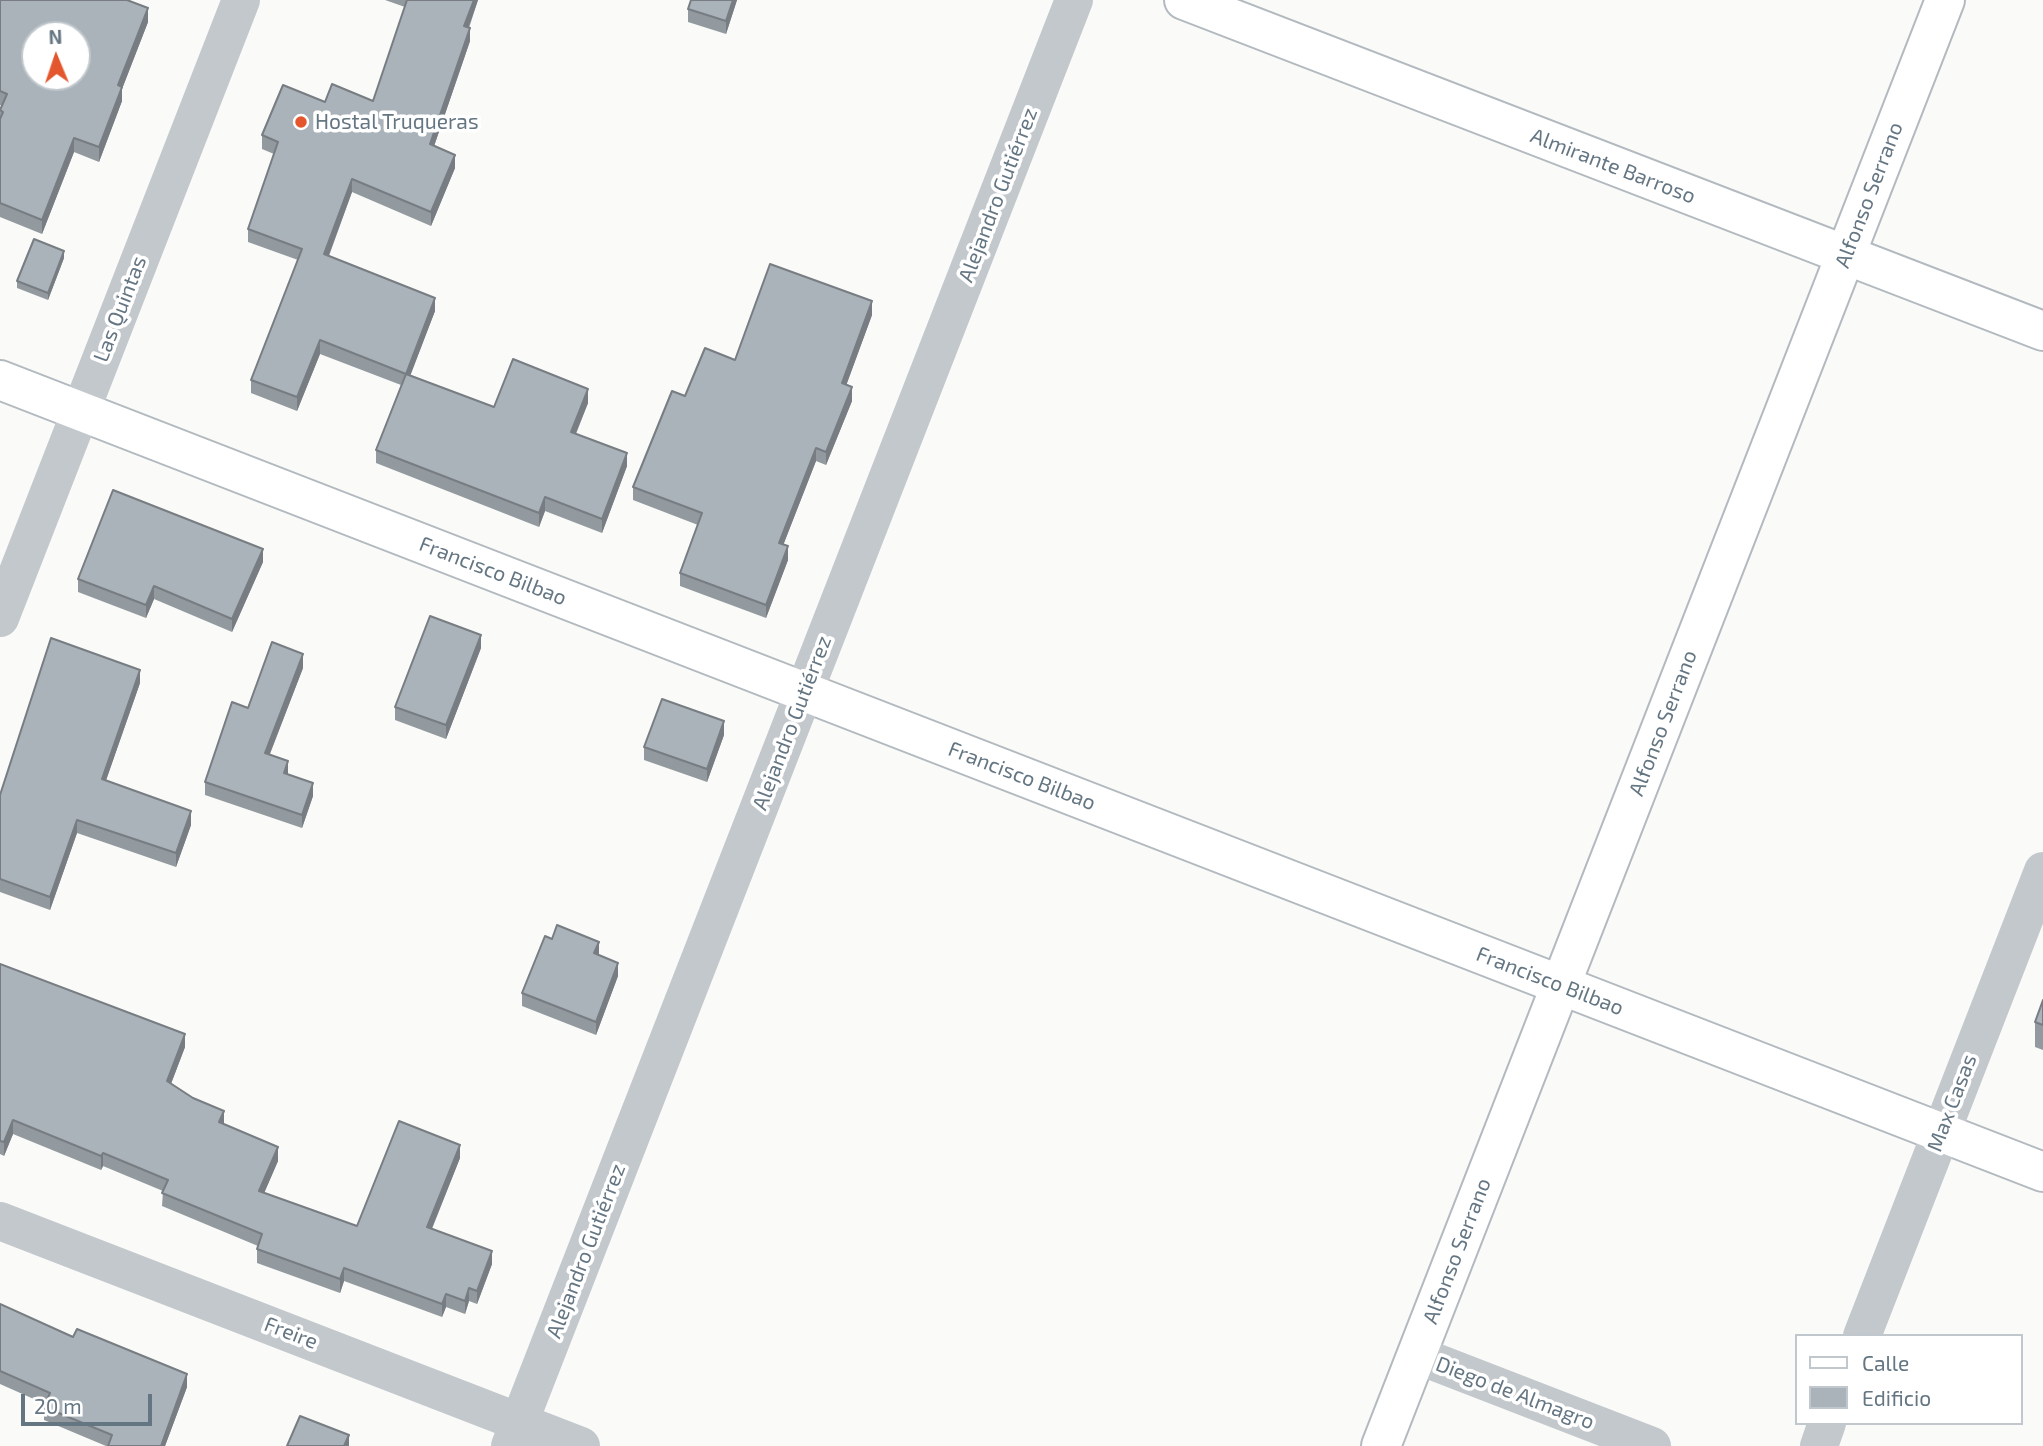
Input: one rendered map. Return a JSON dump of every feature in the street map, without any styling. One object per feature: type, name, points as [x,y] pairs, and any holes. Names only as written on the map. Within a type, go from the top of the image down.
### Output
[{"type":"street","name":"Las Quintas","points":[[0,618],[241,0]]},
{"type":"street","name":"Alejandro Gutiérrez","points":[[514,1434],[1074,0]]},
{"type":"street","name":"Almirante Barroso","points":[[1184,0],[2043,331]]},
{"type":"street","name":"Alfonso Serrano","points":[[1381,1446],[1945,0]]},
{"type":"street","name":"Francisco Bilbao","points":[[0,380],[2043,1172]]},
{"type":"street","name":"Max Casas","points":[[1862,1334],[2043,870]]},
{"type":"street","name":"Freire","points":[[0,1221],[514,1434],[581,1446]]},
{"type":"street","name":"Diego de Almagro","points":[[1417,1355],[1652,1446]]},
{"type":"street","points":[[1819,1446],[1827,1425]]},
{"type":"building","points":[[0,0],[127,0],[148,8],[118,85],[122,87],[99,147],[74,138],[42,220],[0,203],[0,119],[3,112],[0,110],[7,94],[0,91]]},
{"type":"building","points":[[407,0],[474,0],[464,26],[470,28],[430,144],[455,155],[431,212],[352,179],[324,254],[435,298],[406,374],[320,340],[297,397],[251,380],[302,249],[248,229],[278,142],[262,135],[283,85],[325,102],[332,84],[373,101]]},
{"type":"building","points":[[691,0],[733,0],[726,21],[688,9]]},
{"type":"building","points":[[34,239],[64,251],[48,293],[17,281]]},
{"type":"building","points":[[770,264],[872,301],[842,383],[852,387],[826,452],[816,448],[779,543],[788,546],[766,605],[680,573],[702,513],[633,487],[672,391],[685,396],[705,348],[735,360]]},
{"type":"building","points":[[513,359],[588,389],[571,432],[627,453],[602,519],[545,497],[539,513],[376,450],[406,374],[494,407]]},
{"type":"building","points":[[113,490],[263,549],[232,619],[154,586],[146,605],[78,579]]},
{"type":"building","points":[[430,616],[481,635],[446,725],[395,707]]},
{"type":"building","points":[[51,638],[140,670],[102,779],[191,811],[176,853],[77,820],[50,897],[0,879],[0,795]]},
{"type":"building","points":[[272,642],[303,654],[265,753],[288,761],[284,773],[313,783],[302,815],[205,782],[232,702],[248,708]]},
{"type":"building","points":[[662,699],[724,721],[707,769],[644,747]]},
{"type":"building","points":[[557,925],[599,942],[594,953],[618,963],[596,1022],[522,993],[545,936],[552,939]]},
{"type":"building","points":[[0,964],[185,1034],[167,1081],[193,1098],[224,1111],[219,1122],[278,1147],[259,1191],[357,1226],[399,1121],[460,1145],[427,1227],[492,1251],[477,1291],[469,1288],[465,1301],[446,1294],[442,1304],[344,1268],[340,1279],[257,1249],[262,1234],[162,1193],[168,1180],[103,1153],[101,1156],[13,1120],[4,1142],[0,1141]]},
{"type":"building","points":[[2043,1000],[2043,1025],[2035,1022]]},
{"type":"building","points":[[0,1304],[73,1337],[77,1329],[187,1374],[161,1446],[108,1446],[112,1435],[44,1407],[50,1393],[0,1371]]},
{"type":"building","points":[[300,1416],[349,1435],[344,1446],[287,1446]]},
{"type":"place","name":"Hostal Truqueras","points":[[301,122]]}]
